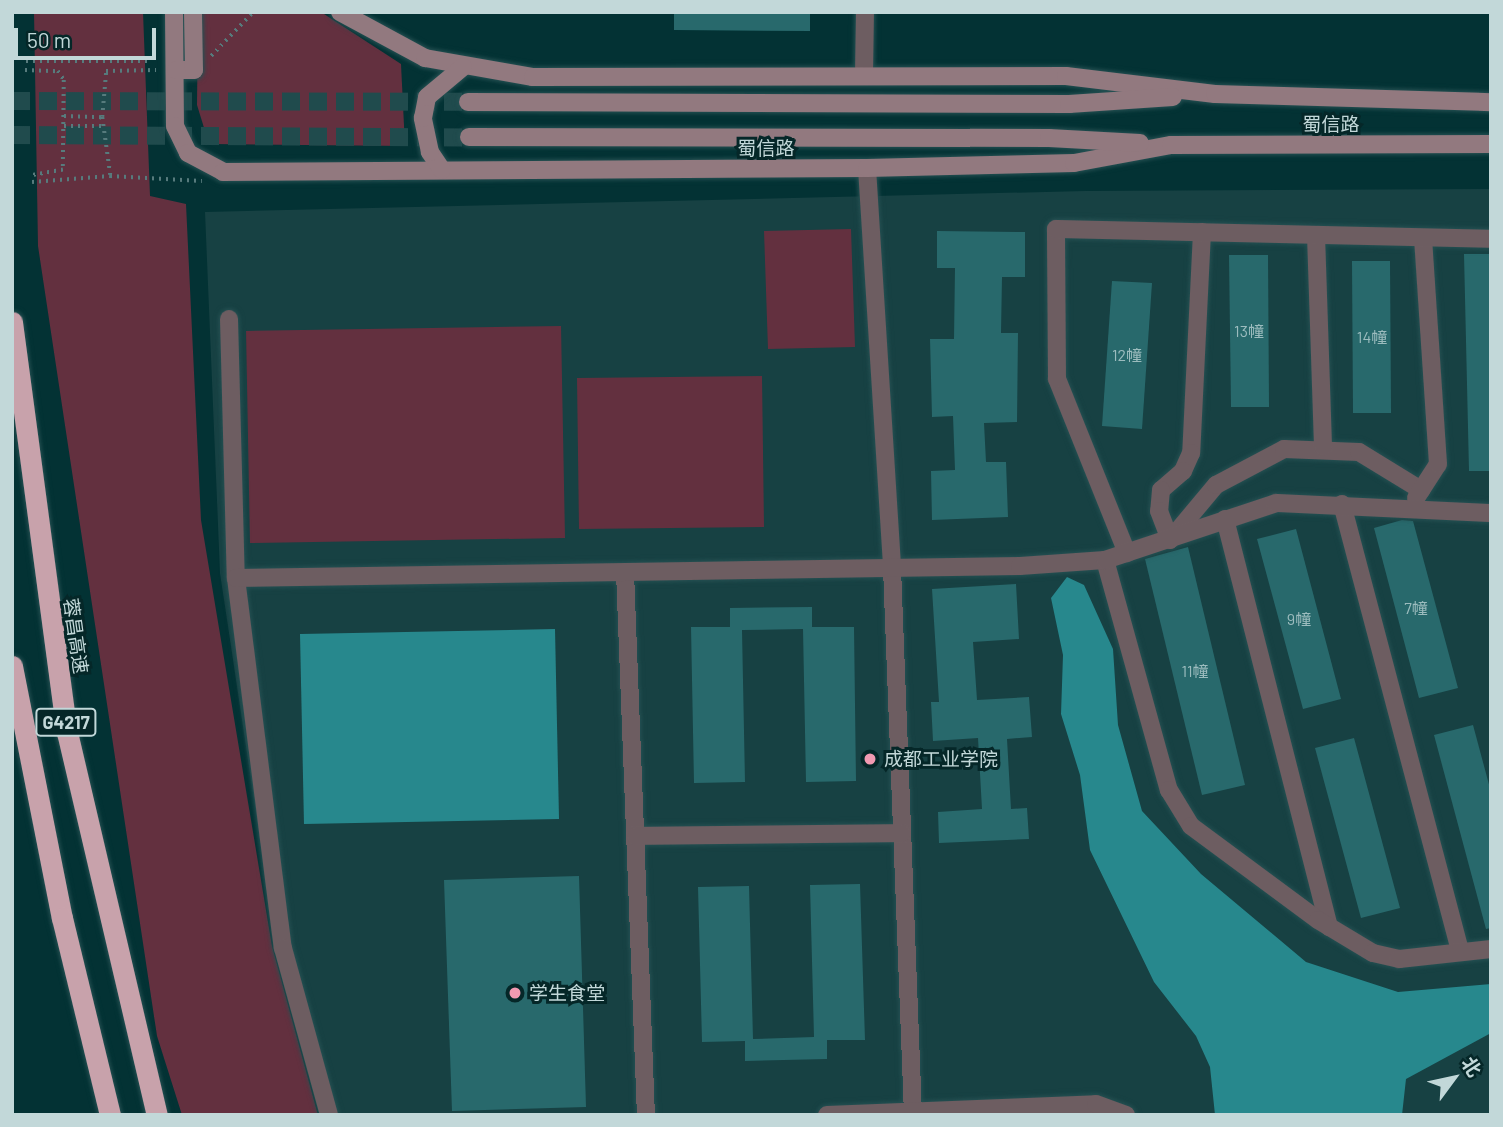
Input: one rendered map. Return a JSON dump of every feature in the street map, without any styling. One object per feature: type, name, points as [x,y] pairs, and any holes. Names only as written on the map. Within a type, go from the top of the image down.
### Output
[{"type":"highway","name":"蓉昌高速","points":[[12,322],[67,732],[157,1115]]},
{"type":"highway","name":"G4217","points":[[12,666],[62,918],[110,1115]]},
{"type":"main road","points":[[174,12],[175,126],[182,146],[223,172]]},
{"type":"main road","points":[[176,70],[194,70],[192,12]]},
{"type":"main road","name":"蜀信路","points":[[340,12],[425,58],[463,67],[533,77],[864,74],[1066,76],[1215,94],[1491,102]]},
{"type":"main road","points":[[443,170],[429,152],[423,118],[427,97],[463,67]]},
{"type":"main road","points":[[468,102],[1069,104],[1215,94]]},
{"type":"main road","points":[[469,137],[1049,138],[1171,145]]},
{"type":"main road","name":"蜀信路","points":[[223,172],[867,168],[1074,163],[1171,145],[1491,144]]},
{"type":"street","points":[[864,12],[864,74]]},
{"type":"street","points":[[867,168],[892,568],[913,1113]]},
{"type":"street","points":[[1126,553],[1057,379],[1056,229],[1491,239]]},
{"type":"street","points":[[1170,540],[1159,511],[1161,491],[1183,471],[1191,453],[1202,232]]},
{"type":"street","points":[[1316,235],[1323,447]]},
{"type":"street","points":[[1410,507],[1438,464],[1423,238]]},
{"type":"street","points":[[229,319],[236,578],[283,948],[329,1115]]},
{"type":"street","points":[[1170,540],[1216,485],[1248,464],[1284,449],[1323,447],[1359,452],[1421,490]]},
{"type":"street","points":[[236,578],[892,568],[1105,560],[1276,503],[1410,507],[1491,513]]},
{"type":"street","points":[[1342,504],[1460,952]]},
{"type":"street","points":[[1225,519],[1329,927]]},
{"type":"street","points":[[1105,560],[1170,790],[1191,826],[1329,927],[1373,953],[1399,959],[1491,949]]},
{"type":"street","points":[[625,572],[646,1115]]},
{"type":"street","points":[[636,836],[902,833]]},
{"type":"street","points":[[827,1115],[1096,1104],[1126,1115]]},
{"type":"path","points":[[201,59],[209,59],[254,12]]},
{"type":"path","points":[[26,61],[149,61]]},
{"type":"path","points":[[110,176],[104,165],[102,117],[106,71],[176,70]]},
{"type":"path","points":[[25,71],[62,74],[63,170],[30,176]]},
{"type":"path","points":[[64,116],[102,117]]},
{"type":"path","points":[[64,126],[103,126]]},
{"type":"path","points":[[32,182],[110,176],[201,181],[223,172]]},
{"type":"shaded area","points":[[34,12],[143,12],[150,196],[186,204],[201,520],[272,946],[318,1115],[182,1115],[157,1036],[38,246]]},
{"type":"shaded area","points":[[198,12],[321,12],[401,64],[405,146],[209,144],[197,105]]},
{"type":"shaded area","name":"成都工业学院","points":[[1491,189],[1491,1115],[322,1115],[276,946],[220,573],[205,212],[1085,191]]},
{"type":"shaded area","points":[[851,229],[855,347],[768,349],[764,231]]},
{"type":"shaded area","points":[[561,326],[565,538],[250,543],[246,331]]},
{"type":"shaded area","points":[[762,376],[764,527],[579,529],[577,378]]},
{"type":"water","points":[[1067,577],[1084,585],[1113,649],[1118,725],[1142,811],[1201,874],[1306,962],[1398,992],[1491,984],[1491,1033],[1406,1079],[1402,1115],[1215,1115],[1210,1067],[1196,1036],[1154,982],[1090,850],[1080,775],[1061,714],[1063,655],[1051,598]]},
{"type":"water","points":[[555,629],[559,819],[304,824],[300,634]]},
{"type":"building","points":[[674,12],[810,12],[810,31],[674,30]]},
{"type":"building","points":[[937,231],[1025,232],[1025,277],[1002,277],[1001,333],[1018,333],[1017,422],[984,423],[986,462],[1006,462],[1008,517],[932,520],[931,471],[955,470],[953,416],[932,417],[930,339],[954,339],[955,268],[937,268]]},
{"type":"building","points":[[1464,254],[1491,254],[1491,471],[1469,471]]},
{"type":"building","points":[[1229,255],[1268,255],[1269,407],[1231,407]]},
{"type":"building","points":[[1352,261],[1390,261],[1391,413],[1353,413]]},
{"type":"building","points":[[1112,281],[1152,283],[1142,429],[1102,426]]},
{"type":"building","points":[[1402,520],[1413,521],[1458,688],[1419,698],[1374,528]]},
{"type":"building","points":[[1296,529],[1341,699],[1303,709],[1257,539]]},
{"type":"building","points":[[1188,547],[1245,785],[1202,795],[1145,559]]},
{"type":"building","points":[[1016,584],[1019,639],[973,642],[977,700],[1029,697],[1032,737],[1007,739],[1011,809],[1027,808],[1029,839],[939,843],[938,812],[982,809],[978,738],[933,741],[931,702],[939,702],[932,589]]},
{"type":"building","points":[[812,607],[812,627],[854,627],[856,781],[806,782],[803,629],[742,630],[745,782],[694,783],[691,627],[730,627],[730,608]]},
{"type":"building","points":[[1473,725],[1491,792],[1491,928],[1486,929],[1434,735]]},
{"type":"building","points":[[1354,738],[1400,908],[1361,918],[1315,748]]},
{"type":"building","name":"学生食堂","points":[[579,876],[586,1107],[452,1111],[444,880]]},
{"type":"building","points":[[860,884],[865,1040],[827,1040],[827,1059],[745,1061],[745,1041],[702,1042],[698,887],[749,886],[753,1039],[814,1037],[810,885]]},
{"type":"tunnel","points":[[12,101],[468,102]]},
{"type":"tunnel","points":[[12,135],[469,137]]},
{"type":"place","name":"成都工业学院","points":[[870,759]]},
{"type":"place","name":"学生食堂","points":[[515,993]]}]
